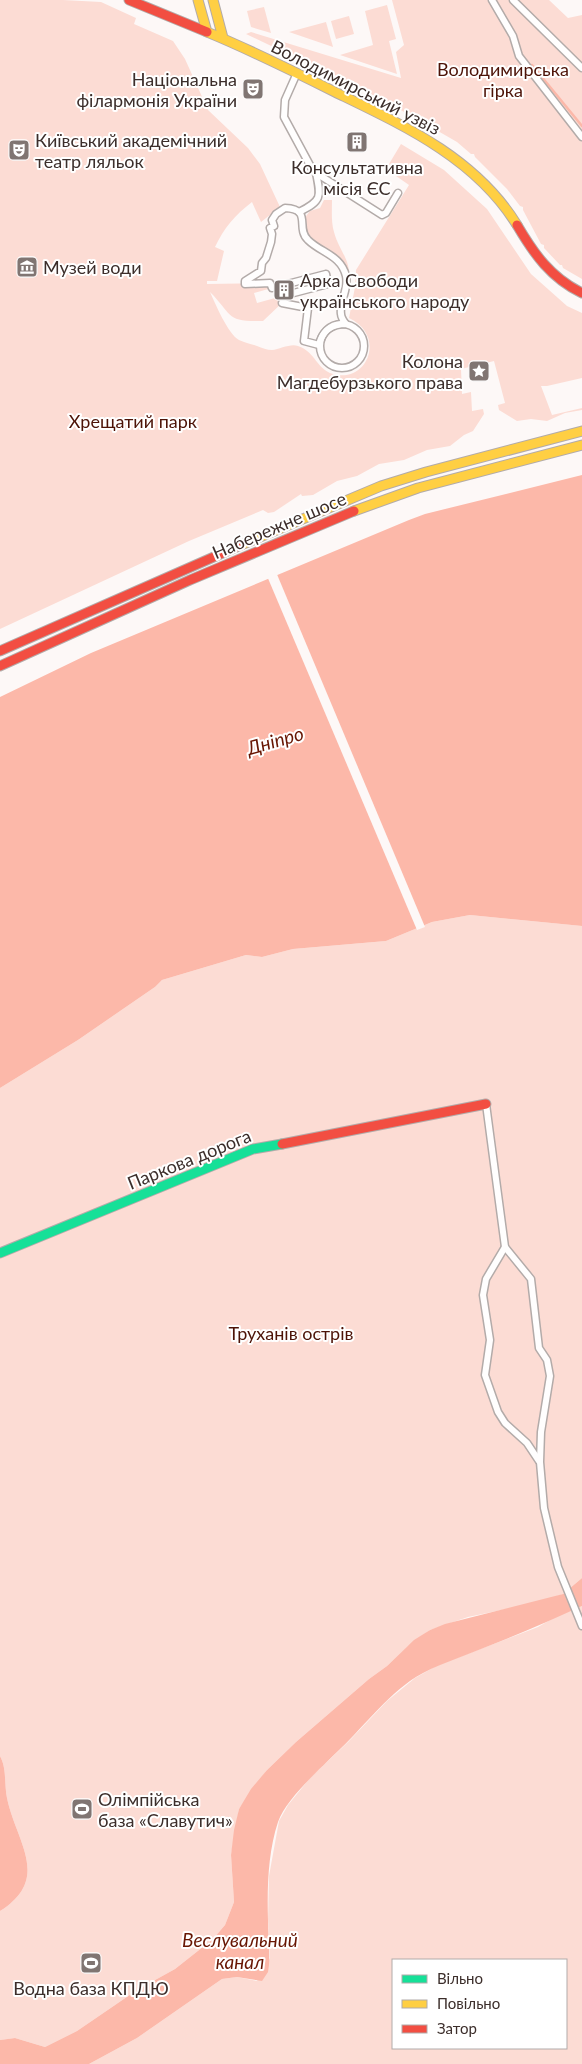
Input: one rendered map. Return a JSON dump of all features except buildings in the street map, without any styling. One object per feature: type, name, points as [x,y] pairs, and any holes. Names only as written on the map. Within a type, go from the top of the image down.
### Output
[{"type":"main road","name":"Володимирський узвіз","points":[[129,0],[223,38],[410,129],[454,158],[482,181],[509,213],[529,248],[548,272],[582,293]]},
{"type":"main road","points":[[198,0],[207,32]]},
{"type":"main road","points":[[213,0],[223,38]]},
{"type":"main road","name":"Набережне шосе","points":[[0,651],[160,579],[373,489],[426,472],[582,431]]},
{"type":"main road","name":"Набережне шосе","points":[[0,666],[190,580],[368,505],[418,488],[582,446]]},
{"type":"main road","name":"Паркова дорога","points":[[0,1253],[253,1149],[404,1122],[486,1104]]},
{"type":"street","points":[[492,0],[511,32],[519,56],[582,137]]},
{"type":"street","points":[[514,0],[582,68]]},
{"type":"street","points":[[297,73],[285,100],[284,117],[308,163],[316,173],[382,215],[386,213],[398,193]]},
{"type":"street","points":[[299,212],[313,205],[318,199],[320,190],[316,173]]},
{"type":"street","points":[[328,329],[320,341],[320,352],[323,359],[334,368],[349,368],[360,359],[364,345],[358,332],[346,324],[341,314],[346,293],[344,269],[334,257],[309,242],[305,237],[303,220],[299,212],[294,208],[285,208],[276,214],[272,220],[274,226],[270,228],[272,234],[271,242],[266,258],[262,263],[262,269],[258,274],[245,281],[246,284],[270,283],[272,288],[326,274],[328,284],[286,295],[282,303],[308,308],[304,341],[320,345],[322,337],[328,329],[336,325],[346,324]]},
{"type":"street","points":[[486,1104],[505,1247],[531,1279],[539,1348],[547,1360],[550,1376],[541,1432],[540,1462],[544,1508],[558,1567],[582,1626]]},
{"type":"street","points":[[505,1247],[486,1279],[483,1295],[490,1340],[485,1375],[498,1412],[505,1423],[527,1443],[540,1462]]},
{"type":"green space","name":"Хрещатий парк","points":[[0,0],[101,2],[136,18],[134,24],[173,41],[185,59],[208,110],[248,148],[260,164],[280,207],[261,222],[252,202],[235,217],[215,247],[224,251],[217,281],[207,281],[207,284],[270,283],[272,288],[254,293],[257,303],[286,295],[282,303],[263,321],[251,321],[231,316],[210,292],[226,325],[239,340],[270,350],[292,345],[298,346],[309,352],[327,372],[333,374],[345,375],[355,372],[363,365],[368,356],[370,346],[361,326],[349,318],[356,270],[409,185],[386,169],[401,144],[444,170],[487,209],[531,274],[567,306],[582,313],[582,378],[541,386],[552,415],[582,408],[582,410],[565,413],[547,421],[531,419],[517,421],[499,410],[498,405],[505,403],[494,361],[461,369],[462,394],[471,392],[472,411],[483,409],[484,414],[473,431],[464,435],[450,446],[427,450],[404,460],[379,464],[357,476],[337,481],[313,495],[302,496],[301,494],[274,512],[268,513],[263,510],[189,541],[0,629]]},
{"type":"green space","name":"Володимирська гірка","points":[[392,0],[549,0],[568,18],[582,15],[582,279],[563,268],[544,248],[523,207],[520,206],[507,189],[474,154],[471,154],[457,142],[431,127],[433,124],[428,121],[426,124],[397,108],[396,105],[393,106],[369,93],[368,90],[328,74],[327,71],[324,72],[246,34],[251,32],[401,78],[396,52],[404,45]]},
{"type":"green space","points":[[387,5],[396,39],[389,41],[397,74],[340,55],[373,45],[365,11]]},
{"type":"green space","points":[[264,7],[271,33],[251,27],[247,11]]},
{"type":"green space","points":[[349,16],[354,34],[336,39],[331,21]]},
{"type":"green space","points":[[326,22],[333,47],[289,32]]},
{"type":"green space","points":[[324,200],[332,200],[333,228],[349,269],[348,285],[344,269],[309,242],[303,220],[310,211],[320,208]]},
{"type":"green space","name":"Труханів острів","points":[[470,915],[582,926],[582,1578],[563,1594],[539,1602],[468,1617],[430,1630],[408,1646],[387,1666],[369,1679],[296,1742],[267,1770],[239,1809],[231,1855],[234,1902],[225,1925],[213,1939],[175,1969],[137,1990],[77,2031],[45,2047],[15,2038],[0,2040],[0,1911],[16,1898],[24,1886],[27,1872],[22,1844],[7,1798],[0,1756],[0,1088],[78,1040],[155,987],[162,980],[246,955],[262,957],[293,949],[386,941],[432,922]]},
{"type":"green space","points":[[582,1606],[582,2064],[89,2064],[137,2038],[222,1979],[237,1977],[257,1981],[270,1958],[268,1919],[269,1876],[279,1821],[288,1805],[310,1778],[387,1701],[415,1678],[438,1665],[538,1627],[555,1617]]},
{"type":"water","name":"Дніпро","points":[[582,475],[582,926],[470,915],[432,922],[386,941],[293,949],[262,957],[246,955],[162,980],[155,987],[78,1040],[0,1088],[0,697],[91,653],[409,520],[425,514]]},
{"type":"water","name":"Веслувальний канал","points":[[582,1578],[582,1606],[519,1634],[440,1665],[416,1677],[384,1703],[295,1795],[282,1813],[272,1845],[268,1895],[269,1965],[268,1972],[262,1981],[237,1977],[222,1979],[137,2038],[89,2064],[0,2064],[0,2040],[15,2038],[45,2047],[77,2031],[137,1990],[175,1969],[213,1939],[225,1925],[234,1902],[231,1855],[234,1830],[239,1809],[251,1789],[267,1770],[296,1742],[369,1679],[387,1666],[414,1640],[430,1630],[445,1624],[563,1594]]},
{"type":"water","points":[[0,1756],[7,1798],[22,1844],[27,1872],[24,1886],[16,1898],[0,1911]]},
{"type":"pier","points":[[276,572],[425,927],[417,930],[267,576]]},
{"type":"waterway","points":[[532,65],[582,126]]},
{"type":"traffic: fast","points":[[0,1253],[253,1149],[282,1144]]},
{"type":"traffic: slow","points":[[198,0],[207,32],[272,61],[412,131],[459,162],[481,181],[500,201],[517,225]]},
{"type":"traffic: slow","points":[[213,0],[223,38]]},
{"type":"traffic: slow","points":[[241,545],[381,486],[426,472],[582,431]]},
{"type":"traffic: slow","points":[[354,511],[418,488],[582,445]]},
{"type":"traffic: jam","points":[[129,0],[207,32]]},
{"type":"traffic: jam","points":[[517,225],[530,246],[552,273],[582,293]]},
{"type":"traffic: jam","points":[[0,666],[190,580],[354,511]]},
{"type":"traffic: jam","points":[[0,651],[241,545]]},
{"type":"traffic: jam","points":[[282,1144],[486,1104]]},
{"type":"place","name":"Національна філармонія України","points":[[253,89]]},
{"type":"place","name":"Консультативна місія ЄС","points":[[357,142]]},
{"type":"place","name":"Київський академічний театр ляльок","points":[[19,150]]},
{"type":"place","name":"Музей води","points":[[27,267]]},
{"type":"place","name":"Арка Свободи українського народу","points":[[284,290]]},
{"type":"place","name":"Колона Магдебурзького права","points":[[479,371]]},
{"type":"place","name":"Олімпійська база «Славутич»","points":[[82,1809]]},
{"type":"place","name":"Водна база КПДЮ","points":[[91,1963]]}]
